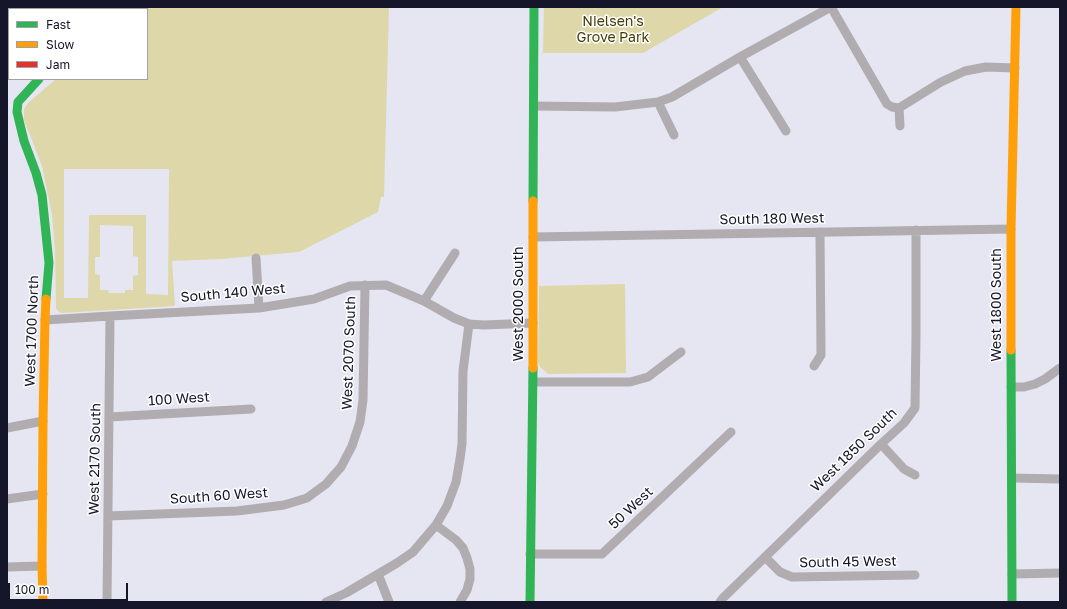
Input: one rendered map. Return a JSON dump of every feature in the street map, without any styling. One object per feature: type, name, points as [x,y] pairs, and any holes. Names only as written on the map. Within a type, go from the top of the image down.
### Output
[{"type":"main road","name":"West 2000 South","points":[[530,602],[533,382],[534,7]]},
{"type":"main road","name":"West 1800 South","points":[[1012,602],[1011,229],[1016,7]]},
{"type":"main road","name":"West 1700 North","points":[[38,80],[18,102],[17,112],[24,141],[42,195],[46,222],[49,263],[45,320],[43,421],[43,602]]},
{"type":"street","points":[[534,106],[615,107],[658,102],[672,97],[740,57],[831,7],[887,104],[892,107],[899,108],[941,82],[964,71],[986,67],[1014,68]]},
{"type":"street","points":[[740,57],[786,131]]},
{"type":"street","points":[[658,102],[674,135]]},
{"type":"street","points":[[899,108],[900,126]]},
{"type":"street","name":"South 180 West","points":[[533,237],[1011,229]]},
{"type":"street","name":"West 1850 South","points":[[720,602],[904,422],[915,408],[916,230]]},
{"type":"street","points":[[814,366],[821,355],[820,232]]},
{"type":"street","points":[[424,301],[455,253]]},
{"type":"street","points":[[256,258],[258,308]]},
{"type":"street","name":"West 2070 South","points":[[326,484],[342,467],[352,446],[360,422],[363,400],[365,285]]},
{"type":"street","name":"South 140 West","points":[[45,320],[258,308],[314,299],[350,286],[386,285],[424,301],[454,318],[469,324],[484,325],[533,323]]},
{"type":"street","name":"West 2170 South","points":[[108,602],[110,316]]},
{"type":"street","points":[[326,602],[346,593],[413,552],[436,525],[450,499],[459,471],[462,444],[463,371],[469,324]]},
{"type":"street","points":[[533,382],[630,382],[648,378],[681,352]]},
{"type":"street","points":[[1012,387],[1024,387],[1035,384],[1060,368]]},
{"type":"street","name":"100 West","points":[[109,417],[251,408]]},
{"type":"street","points":[[7,428],[43,421]]},
{"type":"street","name":"50 West","points":[[530,554],[602,554],[731,432]]},
{"type":"street","points":[[881,444],[904,469],[915,475]]},
{"type":"street","points":[[1012,478],[1060,478]]},
{"type":"street","name":"South 60 West","points":[[108,516],[237,511],[284,506],[307,498],[326,484]]},
{"type":"street","points":[[7,499],[43,494]]},
{"type":"street","points":[[436,525],[456,540],[463,548],[467,558],[470,569],[470,580],[467,590],[460,602]]},
{"type":"street","name":"South 45 West","points":[[765,557],[780,572],[792,577],[914,575]]},
{"type":"street","points":[[7,567],[42,566]]},
{"type":"street","points":[[1012,574],[1060,573]]},
{"type":"street","points":[[378,574],[389,602]]},
{"type":"green space","points":[[140,7],[389,7],[384,197],[381,197],[378,212],[299,252],[221,259],[172,261],[175,306],[61,313],[58,311],[56,308],[55,250],[52,215],[42,166],[24,120],[24,109],[29,102],[55,80],[148,80],[148,8],[138,8]],"holes":[[[64,169],[169,169],[168,295],[146,294],[146,215],[89,215],[88,298],[64,298]],[[100,225],[133,226],[133,256],[138,257],[138,275],[133,276],[133,290],[125,290],[125,293],[109,293],[108,290],[100,290],[100,275],[95,274],[95,257],[100,257]]]},
{"type":"green space","name":"Nielsen's Grove Park","points":[[544,7],[723,7],[643,53],[543,53]]},
{"type":"green space","points":[[625,284],[626,373],[548,374],[540,367],[538,362],[539,286]]},
{"type":"traffic: fast","points":[[533,201],[534,7]]},
{"type":"traffic: fast","points":[[38,80],[18,102],[17,112],[24,141],[36,173],[42,195],[49,263],[46,299]]},
{"type":"traffic: fast","points":[[1011,350],[1012,602]]},
{"type":"traffic: fast","points":[[530,602],[533,368]]},
{"type":"traffic: slow","points":[[1011,350],[1011,229],[1016,7]]},
{"type":"traffic: slow","points":[[533,201],[533,368]]},
{"type":"traffic: slow","points":[[43,602],[43,421],[46,299]]}]
